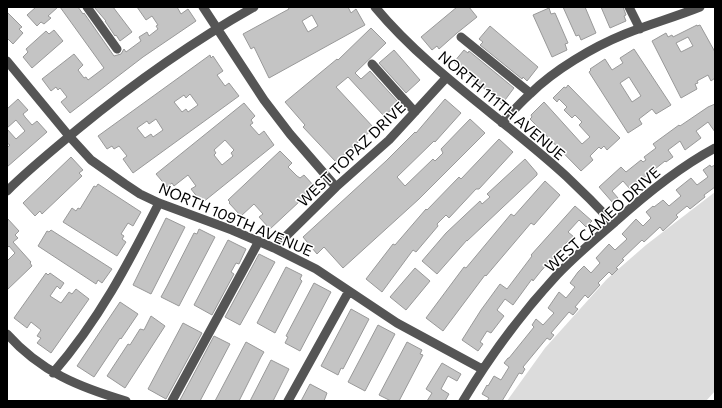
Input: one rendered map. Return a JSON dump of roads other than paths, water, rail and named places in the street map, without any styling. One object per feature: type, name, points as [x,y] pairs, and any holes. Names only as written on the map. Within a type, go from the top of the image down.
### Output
[{"type":"street","points":[[87,7],[117,48]]},
{"type":"street","points":[[203,7],[264,100],[290,134],[336,187]]},
{"type":"street","points":[[7,191],[69,136],[147,76],[254,7]]},
{"type":"street","name":"NORTH 111TH AVENUE","points":[[375,7],[403,38],[446,78],[566,176],[614,223]]},
{"type":"street","points":[[629,7],[640,29]]},
{"type":"street","points":[[502,123],[530,93],[564,67],[580,57],[625,34],[700,7]]},
{"type":"street","points":[[461,37],[530,93]]},
{"type":"street","name":"NORTH 109TH AVENUE","points":[[7,61],[69,136],[98,166],[140,194],[259,241],[316,269],[397,323],[482,369]]},
{"type":"street","points":[[372,64],[415,112]]},
{"type":"street","name":"WEST TOPAZ DRIVE","points":[[274,248],[336,187],[388,140],[446,78]]},
{"type":"street","name":"WEST CAMEO DRIVE","points":[[463,401],[482,369],[519,319],[538,296],[580,252],[665,180],[698,157],[715,148]]},
{"type":"street","points":[[53,373],[73,351],[109,297],[159,202]]},
{"type":"street","points":[[172,401],[259,241]]},
{"type":"street","points":[[288,401],[349,291]]},
{"type":"street","points":[[7,334],[35,360],[53,373],[74,383],[126,401]]}]
